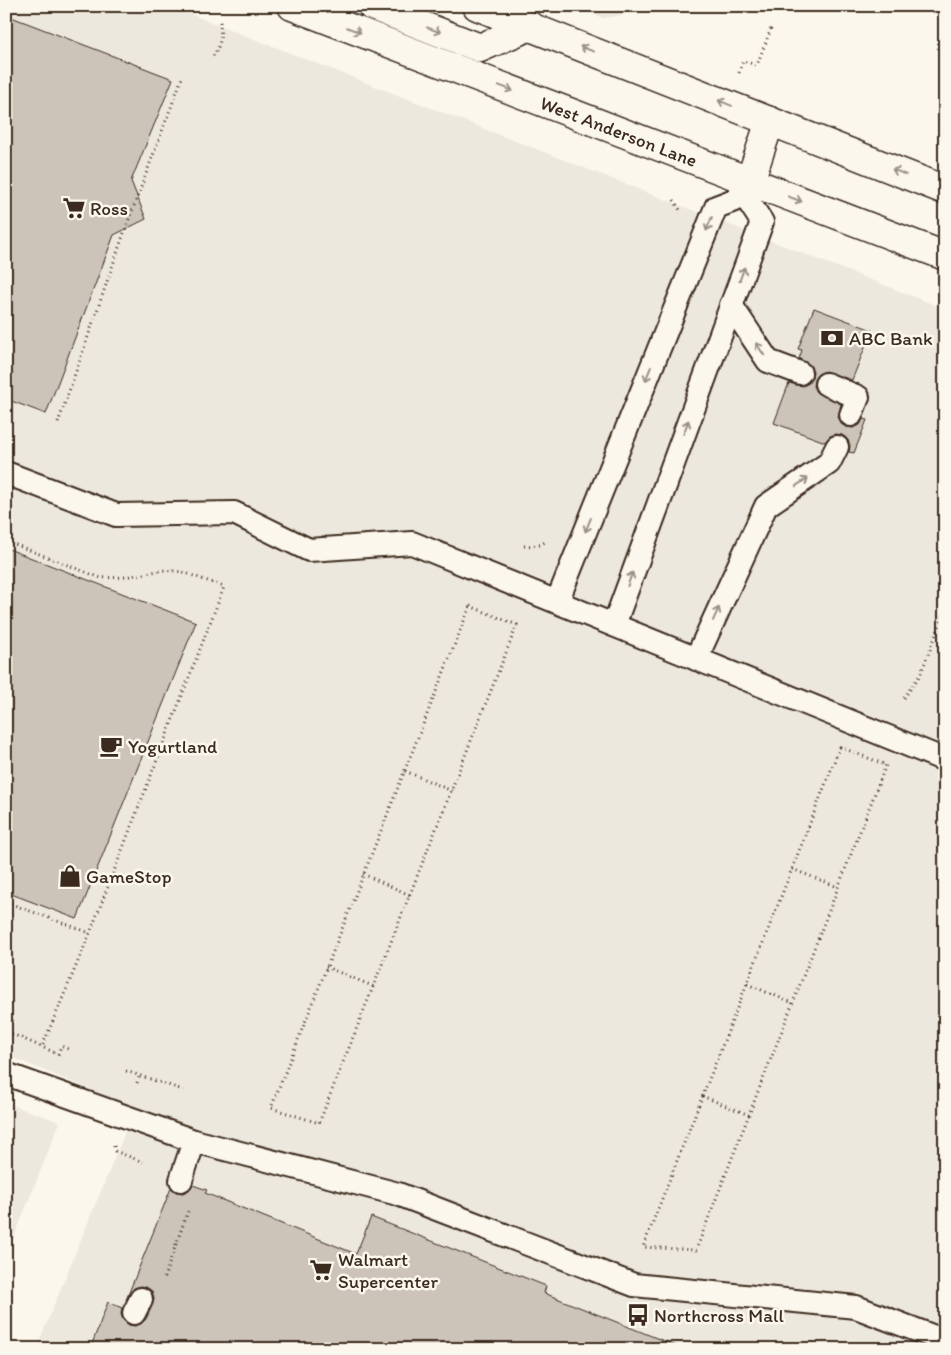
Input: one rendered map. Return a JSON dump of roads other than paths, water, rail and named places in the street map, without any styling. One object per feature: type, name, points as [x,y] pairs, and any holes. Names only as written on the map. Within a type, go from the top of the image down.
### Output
[{"type":"main road","name":"West Anderson Lane","points":[[292,6],[747,189],[945,256]]},
{"type":"main road","points":[[372,6],[480,48],[530,26]]},
{"type":"main road","points":[[477,6],[945,190]]},
{"type":"main road","points":[[747,189],[770,120]]},
{"type":"lane","points":[[557,602],[716,208],[747,189],[762,222],[614,625]]},
{"type":"lane","points":[[731,305],[768,361],[800,373]]},
{"type":"lane","points":[[826,384],[858,397],[851,414]]},
{"type":"lane","points":[[696,659],[766,506],[829,463],[837,447]]},
{"type":"lane","points":[[6,472],[116,515],[234,513],[310,550],[412,543],[945,760]]},
{"type":"lane","points":[[6,1074],[194,1140],[398,1194],[634,1286],[856,1306],[945,1341]]},
{"type":"lane","points":[[182,1180],[194,1140]]},
{"type":"place","name":"Ross","points":[[74,208]]},
{"type":"place","name":"ABC Bank","points":[[832,338]]},
{"type":"place","name":"Yogurtland","points":[[111,746]]},
{"type":"place","name":"GameStop","points":[[70,876]]},
{"type":"place","name":"Walmart Supercenter","points":[[321,1270]]},
{"type":"place","name":"Northcross Mall","points":[[638,1315]]}]
